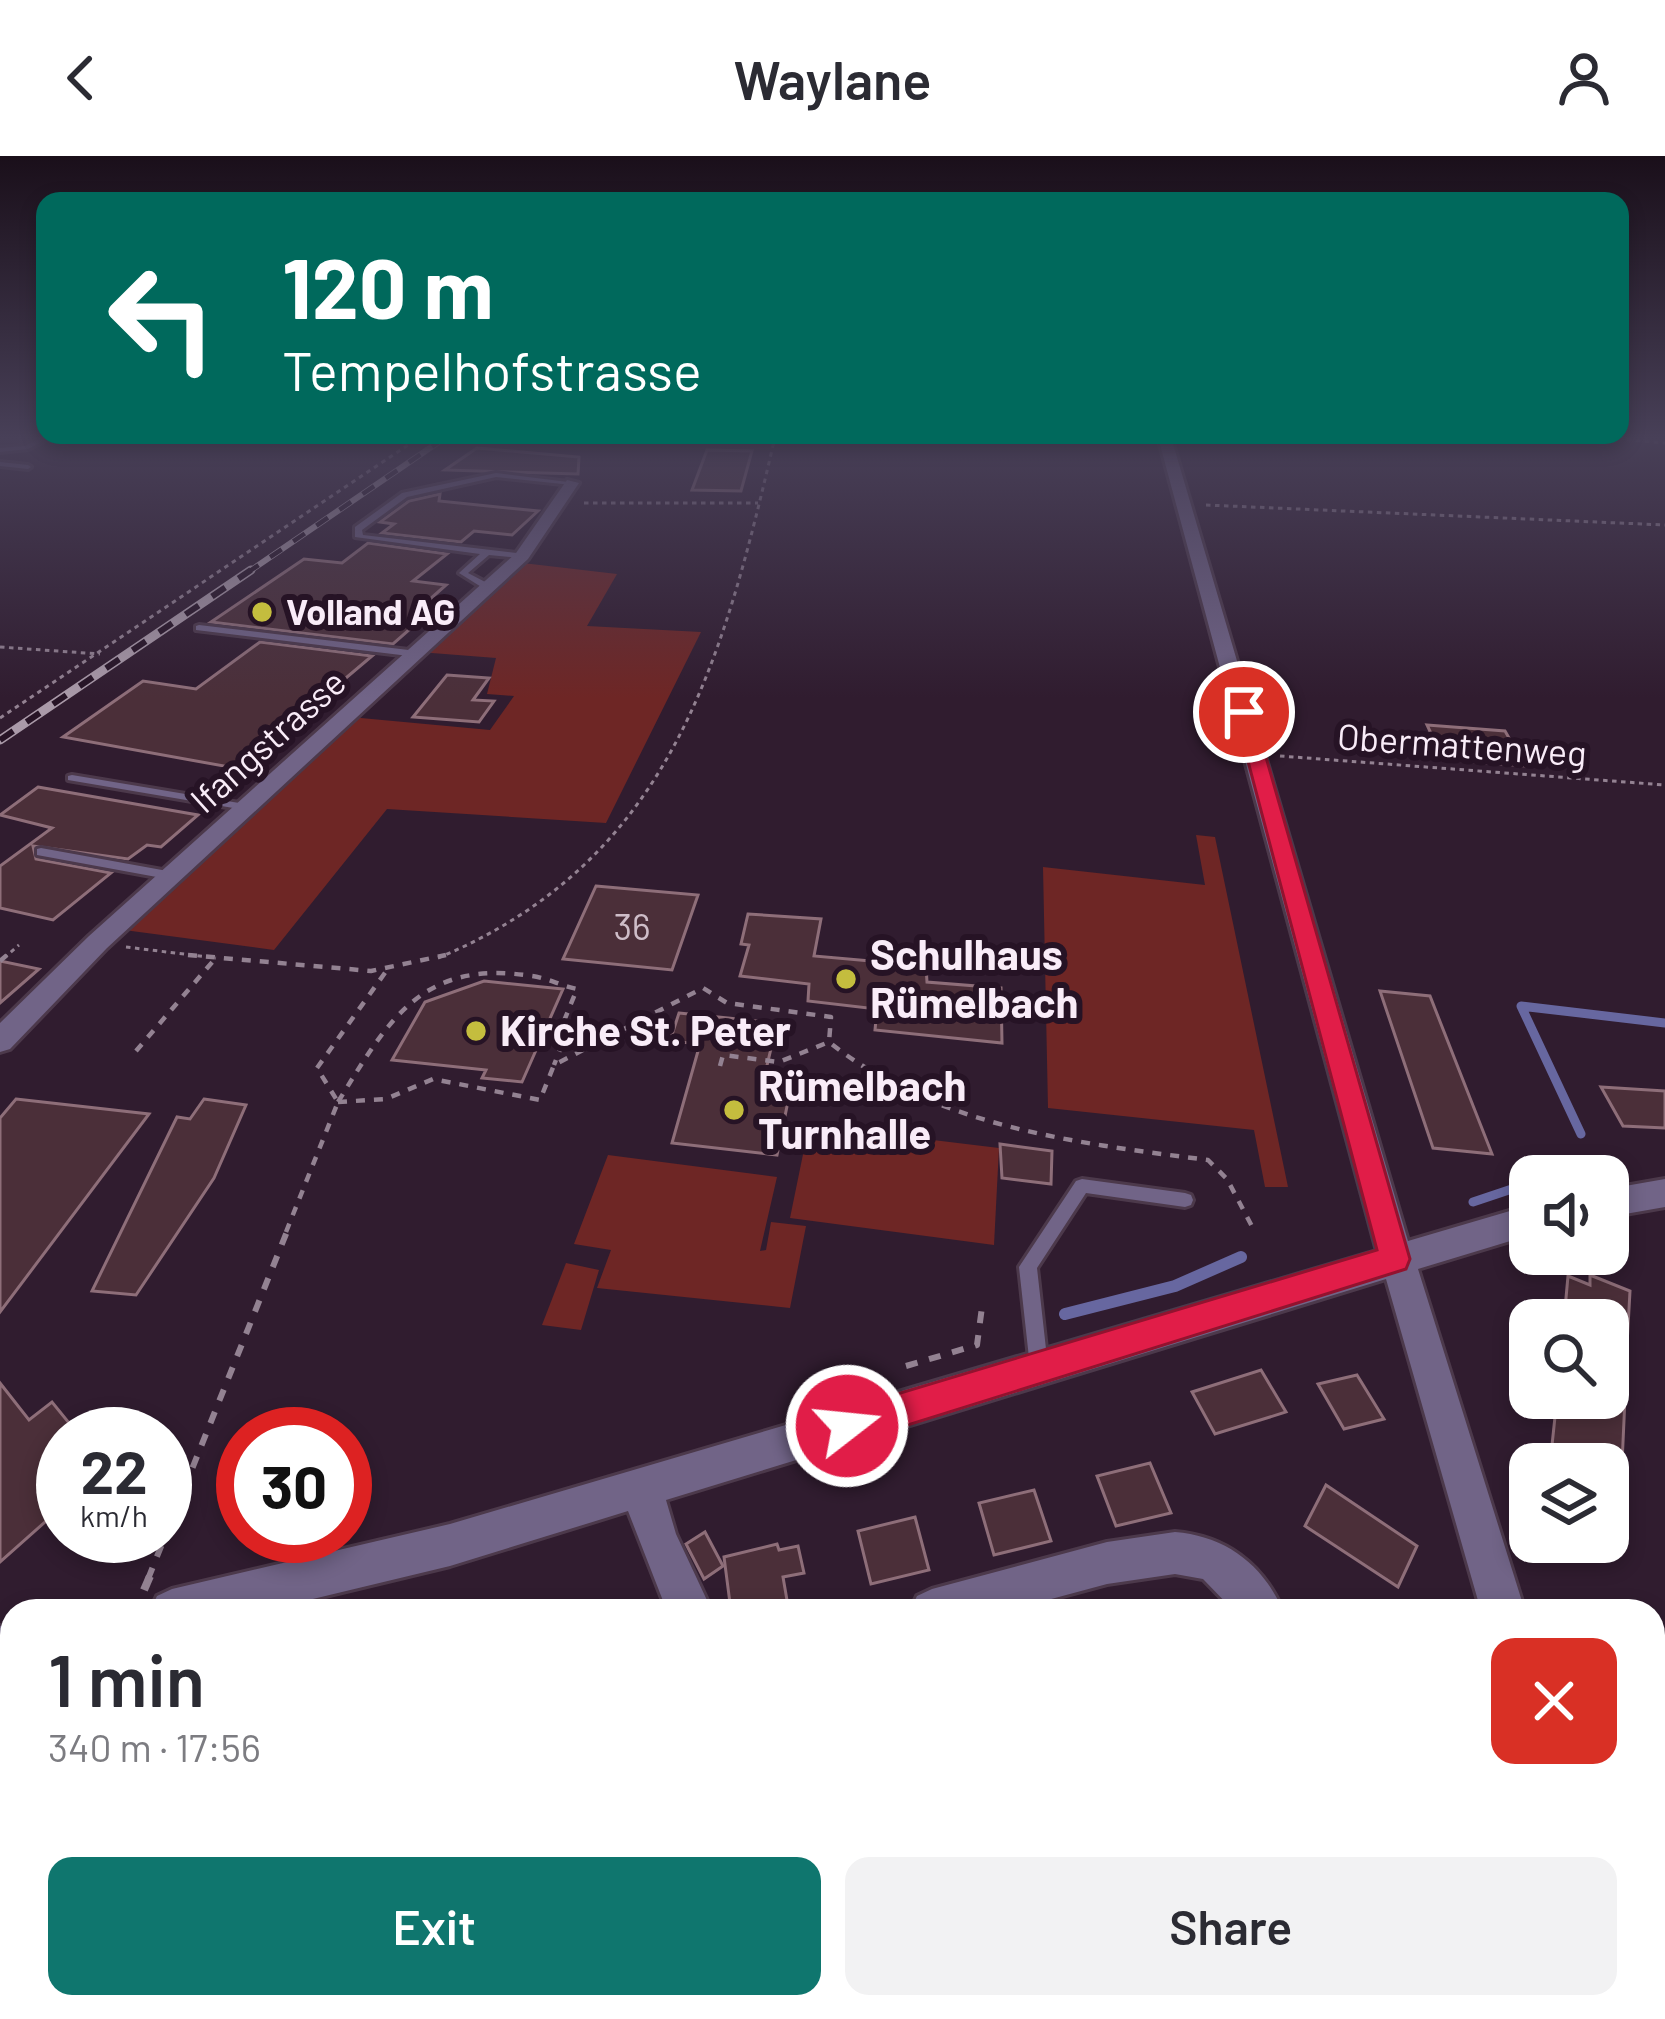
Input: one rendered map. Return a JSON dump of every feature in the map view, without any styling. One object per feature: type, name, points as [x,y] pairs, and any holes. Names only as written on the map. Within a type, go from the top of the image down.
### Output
[{"type":"street","name":"Ifangstrasse","points":[[0,1041],[98,942],[522,556],[544,524]]},
{"type":"street","points":[[1189,524],[1395,1259],[1427,1350],[1500,1599]]},
{"type":"street","points":[[1629,1199],[1665,1193]]},
{"type":"street","points":[[185,1599],[450,1545],[1509,1226]]},
{"type":"street","points":[[642,1486],[656,1539],[684,1599]]},
{"type":"street","points":[[978,1599],[1149,1555],[1200,1555],[1240,1581],[1253,1599]]},
{"type":"lane","points":[[365,524],[358,529],[358,537],[522,556]]},
{"type":"lane","points":[[486,586],[463,573],[487,552]]},
{"type":"lane","points":[[199,628],[417,654]]},
{"type":"lane","points":[[73,778],[250,808]]},
{"type":"lane","points":[[41,852],[173,876]]},
{"type":"lane","points":[[1040,1370],[1028,1267],[1071,1197],[1082,1186],[1185,1200]]},
{"type":"path","points":[[0,718],[292,524]]},
{"type":"path","points":[[98,942],[214,960],[387,970],[460,950],[541,906],[605,846],[648,792],[689,724],[736,590],[753,524]]},
{"type":"path","points":[[0,647],[100,655]]},
{"type":"path","name":"Obermattenweg","points":[[1256,754],[1665,785]]},
{"type":"path","points":[[0,961],[19,945]]},
{"type":"path","points":[[136,1051],[214,960]]},
{"type":"path","points":[[338,1102],[317,1068],[387,970]]},
{"type":"path","points":[[158,1599],[338,1102],[397,1008],[438,981],[472,970],[531,975],[577,989],[555,1043],[561,1047],[539,1100],[434,1079],[386,1099],[338,1102]]},
{"type":"path","points":[[554,1065],[704,988],[727,1003],[831,1017],[829,1042]]},
{"type":"path","points":[[720,1066],[723,1054],[779,1062],[829,1042]]},
{"type":"path","points":[[829,1042],[874,1078],[1040,1138],[1208,1160],[1227,1179],[1255,1232]]},
{"type":"path","points":[[906,1366],[977,1345],[982,1306]]},
{"type":"shaded area","points":[[514,562],[617,574],[587,626],[701,632],[606,823],[387,809],[274,950],[124,930],[350,717],[490,730],[514,696],[487,694],[496,658],[419,652]]},
{"type":"shaded area","points":[[1196,835],[1215,837],[1288,1187],[1265,1187],[1254,1130],[1048,1108],[1043,867],[1205,885]]},
{"type":"shaded area","points":[[809,1125],[999,1148],[994,1245],[790,1218]]},
{"type":"shaded area","points":[[608,1155],[777,1177],[760,1251],[766,1250],[771,1222],[806,1226],[790,1308],[597,1288],[611,1250],[574,1244]]},
{"type":"shaded area","points":[[566,1263],[599,1270],[581,1330],[542,1325]]},
{"type":"building","points":[[394,524],[524,524],[512,535],[474,531],[461,542],[382,533]]},
{"type":"building","points":[[368,543],[447,554],[413,581],[446,585],[421,607],[434,608],[393,644],[211,622],[304,559],[342,563]]},
{"type":"building","points":[[260,642],[372,656],[277,736],[284,737],[246,770],[63,737],[143,681],[196,689]]},
{"type":"building","points":[[447,675],[489,678],[473,700],[494,701],[479,722],[413,717]]},
{"type":"building","points":[[1427,725],[1505,731],[1525,766],[1443,759]]},
{"type":"building","points":[[38,787],[198,815],[161,847],[147,845],[128,859],[33,846],[36,859],[111,873],[53,920],[0,908],[0,866],[52,828],[0,815]]},
{"type":"building","points":[[596,886],[698,895],[672,970],[563,959]]},
{"type":"building","name":"Schulhaus Rümelbach","points":[[748,914],[821,919],[814,956],[926,966],[927,982],[1001,988],[1002,1043],[875,1030],[877,1009],[808,1001],[809,984],[740,976],[749,945],[741,944]]},
{"type":"building","points":[[0,961],[39,969],[0,1003]]},
{"type":"building","name":"Kirche St. Peter","points":[[484,981],[563,989],[522,1082],[482,1078],[486,1070],[392,1060],[425,1002]]},
{"type":"building","points":[[1380,991],[1430,996],[1492,1154],[1433,1148]]},
{"type":"building","name":"Rümelbach Turnhalle","points":[[679,1013],[777,1023],[765,1074],[793,1077],[777,1155],[672,1143],[700,1044],[670,1041]]},
{"type":"building","points":[[1601,1087],[1665,1091],[1665,1128],[1623,1126]]},
{"type":"building","points":[[16,1099],[149,1114],[0,1312],[0,1118]]},
{"type":"building","points":[[204,1099],[246,1105],[214,1178],[136,1295],[92,1291],[177,1117],[190,1119]]},
{"type":"building","points":[[1000,1144],[1052,1151],[1051,1184],[1002,1178]]},
{"type":"building","points":[[1590,1275],[1630,1291],[1629,1309],[1629,1299],[1566,1299],[1568,1276],[1590,1285]]},
{"type":"building","points":[[1261,1370],[1286,1412],[1215,1434],[1192,1392]]},
{"type":"building","points":[[1357,1375],[1384,1419],[1344,1429],[1318,1384]]},
{"type":"building","points":[[0,1383],[29,1420],[36,1415],[36,1530],[0,1562]]},
{"type":"building","points":[[1555,1419],[1624,1419],[1623,1443],[1552,1443]]},
{"type":"building","points":[[1150,1463],[1171,1513],[1116,1526],[1097,1476]]},
{"type":"building","points":[[1326,1485],[1417,1546],[1398,1587],[1305,1526]]},
{"type":"building","points":[[1034,1490],[1051,1541],[994,1555],[979,1503]]},
{"type":"building","points":[[915,1517],[929,1570],[871,1584],[858,1531]]},
{"type":"building","points":[[705,1532],[723,1566],[704,1579],[686,1544]]},
{"type":"building","points":[[777,1544],[779,1550],[798,1546],[804,1573],[783,1577],[787,1599],[729,1599],[724,1557]]},
{"type":"waterway","points":[[1581,1134],[1521,1006],[1665,1023]]},
{"type":"waterway","points":[[1473,1202],[1509,1190]]},
{"type":"waterway","points":[[1065,1314],[1175,1286],[1241,1257]]},
{"type":"railway","points":[[247,573],[319,524]]},
{"type":"railway","points":[[0,740],[251,570]]},
{"type":"place","name":"Volland AG","points":[[262,612]]},
{"type":"place","name":"Schulhaus Rümelbach","points":[[846,979]]},
{"type":"place","name":"Kirche St. Peter","points":[[476,1031]]},
{"type":"place","name":"Rümelbach Turnhalle","points":[[734,1110]]},
{"type":"route","points":[[847,1426],[1395,1259],[1244,712]]}]
